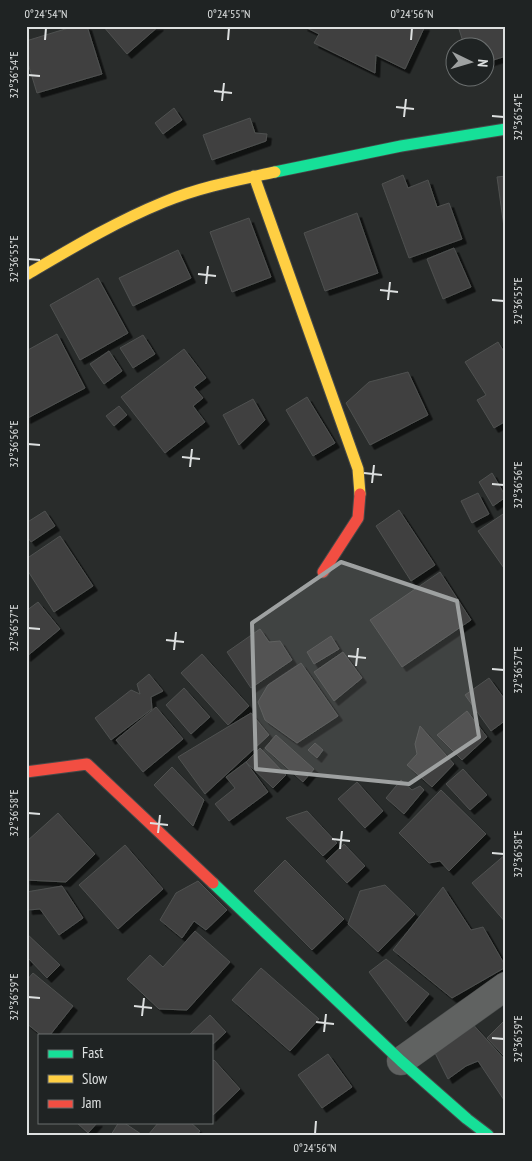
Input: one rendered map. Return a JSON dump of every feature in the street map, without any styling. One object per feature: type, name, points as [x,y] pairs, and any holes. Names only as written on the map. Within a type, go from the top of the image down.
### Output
[{"type":"street","points":[[26,275],[108,227],[166,200],[217,184],[401,146],[506,129]]},
{"type":"street","points":[[254,176],[358,469],[360,492],[358,518],[323,572]]},
{"type":"street","points":[[26,772],[87,764],[401,1061],[488,1135]]},
{"type":"street","points":[[401,1061],[506,986]]},
{"type":"highlighted area","points":[[341,562],[457,601],[479,737],[409,784],[256,769],[252,623]]},
{"type":"building","points":[[75,26],[87,26],[102,74],[37,93],[26,57],[26,41]]},
{"type":"building","points":[[103,26],[159,26],[127,54]]},
{"type":"building","points":[[303,26],[425,26],[405,69],[376,55],[375,73],[314,43],[319,34]]},
{"type":"building","points":[[458,26],[506,26],[506,56],[494,60],[494,38],[462,38]]},
{"type":"building","points":[[174,108],[182,120],[163,134],[155,123]]},
{"type":"building","points":[[250,118],[255,133],[267,134],[266,141],[212,160],[203,135]]},
{"type":"building","points":[[403,175],[408,188],[428,180],[437,207],[449,203],[462,239],[409,258],[382,184]]},
{"type":"building","points":[[506,176],[506,227],[504,227],[497,177]]},
{"type":"building","points":[[357,213],[378,273],[325,291],[304,233]]},
{"type":"building","points":[[249,218],[271,277],[232,292],[210,232]]},
{"type":"building","points":[[454,248],[471,287],[443,299],[427,259]]},
{"type":"building","points":[[178,250],[191,278],[133,306],[119,278]]},
{"type":"building","points":[[98,278],[128,333],[80,360],[50,305]]},
{"type":"building","points":[[57,334],[85,388],[26,419],[26,351]]},
{"type":"building","points":[[143,335],[155,354],[133,368],[120,348]]},
{"type":"building","points":[[498,342],[506,355],[506,421],[494,428],[477,400],[486,395],[465,362]]},
{"type":"building","points":[[184,349],[206,378],[194,387],[203,398],[193,406],[205,422],[165,453],[121,397]]},
{"type":"building","points":[[109,351],[122,371],[104,384],[90,364]]},
{"type":"building","points":[[408,372],[428,415],[370,445],[346,403],[369,382]]},
{"type":"building","points":[[307,397],[335,443],[313,456],[286,410]]},
{"type":"building","points":[[253,399],[265,420],[239,445],[223,415]]},
{"type":"building","points":[[119,406],[127,415],[114,426],[106,416]]},
{"type":"building","points":[[492,473],[506,497],[493,506],[479,482]]},
{"type":"building","points":[[478,493],[489,514],[472,523],[461,501]]},
{"type":"building","points":[[399,510],[435,565],[411,581],[376,526]]},
{"type":"building","points":[[45,511],[55,526],[31,542],[26,535],[26,523]]},
{"type":"building","points":[[506,512],[506,571],[478,531]]},
{"type":"building","points":[[60,536],[93,586],[54,612],[26,568],[26,559]]},
{"type":"building","points":[[440,572],[471,620],[402,667],[370,620]]},
{"type":"building","points":[[38,602],[60,629],[26,657],[26,611]]},
{"type":"building","points":[[260,629],[269,642],[280,641],[292,660],[251,688],[227,652]]},
{"type":"building","points":[[331,636],[339,649],[314,664],[307,652]]},
{"type":"building","points":[[343,652],[362,678],[334,701],[314,672]]},
{"type":"building","points":[[202,654],[249,706],[228,725],[181,673]]},
{"type":"building","points":[[301,663],[338,716],[297,743],[265,720],[258,702],[268,685]]},
{"type":"building","points":[[149,674],[163,691],[151,697],[152,709],[111,740],[95,718],[131,690],[140,694],[137,684]]},
{"type":"building","points":[[489,678],[506,701],[506,720],[491,731],[465,695]]},
{"type":"building","points":[[184,688],[210,717],[191,734],[166,705]]},
{"type":"building","points":[[156,707],[183,739],[143,772],[116,740]]},
{"type":"building","points":[[467,711],[487,737],[462,760],[437,735]]},
{"type":"building","points":[[251,713],[269,735],[205,794],[178,757]]},
{"type":"building","points":[[420,726],[454,764],[432,787],[407,765],[417,754],[415,744]]},
{"type":"building","points":[[276,735],[314,769],[303,782],[265,748]]},
{"type":"building","points":[[315,743],[323,750],[317,758],[308,750]]},
{"type":"building","points":[[260,748],[286,775],[273,788],[246,762]]},
{"type":"building","points":[[246,762],[268,792],[229,821],[215,804],[235,788],[226,777]]},
{"type":"building","points":[[172,767],[204,800],[193,826],[154,785]]},
{"type":"building","points":[[463,769],[487,795],[470,810],[446,784]]},
{"type":"building","points":[[401,780],[412,790],[420,786],[424,790],[404,814],[386,798]]},
{"type":"building","points":[[357,782],[383,811],[365,828],[338,799]]},
{"type":"building","points":[[441,790],[486,834],[449,871],[440,861],[429,863],[399,833]]},
{"type":"building","points":[[307,811],[337,843],[323,856],[286,818]]},
{"type":"building","points":[[58,813],[95,854],[66,882],[26,880],[26,842]]},
{"type":"building","points":[[344,844],[365,866],[347,883],[326,861]]},
{"type":"building","points":[[125,845],[163,889],[118,929],[79,885]]},
{"type":"building","points":[[506,854],[506,923],[472,883]]},
{"type":"building","points":[[285,860],[344,919],[312,950],[254,891]]},
{"type":"building","points":[[198,881],[227,910],[206,930],[194,921],[182,938],[160,920],[176,893]]},
{"type":"building","points":[[385,885],[415,914],[378,952],[348,924],[360,891]]},
{"type":"building","points":[[62,886],[83,918],[59,935],[40,909],[28,910],[26,892]]},
{"type":"building","points":[[443,887],[471,930],[483,927],[506,967],[452,998],[393,950]]},
{"type":"building","points":[[195,931],[230,962],[187,1010],[159,1009],[127,979],[150,955],[163,967]]},
{"type":"building","points":[[26,933],[60,965],[47,978],[29,959],[26,962]]},
{"type":"building","points":[[386,959],[429,994],[406,1022],[369,972]]},
{"type":"building","points":[[261,968],[319,1019],[290,1051],[232,1000]]},
{"type":"building","points":[[33,973],[73,1006],[51,1034],[40,1034],[26,1023],[26,981]]},
{"type":"building","points":[[210,1015],[226,1032],[212,1045],[212,1034],[190,1034]]},
{"type":"building","points":[[469,1020],[506,1061],[506,1103],[478,1061],[466,1066],[448,1079],[434,1051]]},
{"type":"building","points":[[503,1022],[506,1024],[506,1052],[503,1055],[487,1038]]},
{"type":"building","points":[[328,1054],[352,1087],[322,1108],[298,1075]]},
{"type":"building","points":[[214,1060],[240,1089],[212,1116],[212,1061]]},
{"type":"building","points":[[78,1124],[96,1124],[88,1133]]},
{"type":"building","points":[[118,1124],[126,1124],[141,1134],[111,1135]]},
{"type":"building","points":[[157,1124],[192,1124],[200,1131],[197,1135],[148,1135]]},
{"type":"traffic: fast","points":[[275,172],[401,146],[506,129]]},
{"type":"traffic: fast","points":[[213,883],[401,1061],[488,1135]]},
{"type":"traffic: slow","points":[[26,275],[111,227],[164,202],[205,188],[275,172]]},
{"type":"traffic: slow","points":[[254,176],[358,469],[360,494]]},
{"type":"traffic: jam","points":[[323,572],[358,518],[360,494]]},
{"type":"traffic: jam","points":[[26,772],[87,764],[213,883]]}]
